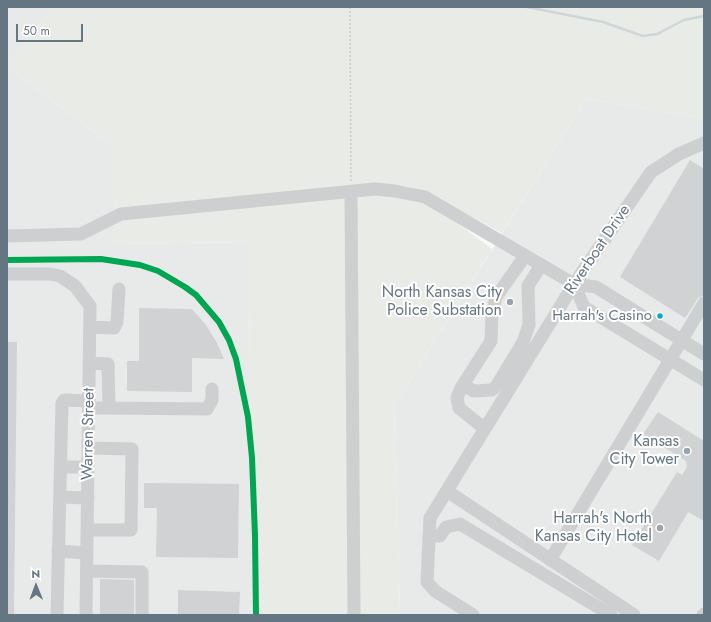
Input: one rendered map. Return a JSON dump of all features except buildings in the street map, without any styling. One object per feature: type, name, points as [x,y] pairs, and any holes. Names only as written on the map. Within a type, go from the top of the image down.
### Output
[{"type":"street","name":"Riverboat Drive","points":[[473,615],[435,592],[427,582],[430,518],[574,284],[651,172],[679,154],[704,144]]},
{"type":"street","points":[[7,236],[81,234],[121,214],[351,193],[375,189],[394,191],[425,197],[574,284],[596,287],[704,354]]},
{"type":"street","points":[[351,193],[354,615]]},
{"type":"street","points":[[485,429],[459,408],[457,398],[463,385],[491,341],[492,314],[496,297],[525,256]]},
{"type":"street","points":[[463,385],[474,391],[492,390],[497,385],[523,342],[529,325],[528,286],[540,265]]},
{"type":"street","name":"Warren Street","points":[[7,274],[50,274],[70,282],[84,295],[90,306],[86,615]]},
{"type":"street","points":[[574,284],[584,307],[704,380]]},
{"type":"street","points":[[90,327],[114,328],[117,322],[119,289]]},
{"type":"street","points":[[550,560],[682,340],[700,320],[704,303]]},
{"type":"street","points":[[90,363],[108,364],[109,408]]},
{"type":"street","points":[[56,615],[62,403],[64,400],[109,408],[207,409],[212,400],[212,389]]},
{"type":"street","points":[[88,448],[132,449],[131,530],[88,530]]},
{"type":"street","points":[[60,467],[88,467]]},
{"type":"street","points":[[447,491],[634,615]]},
{"type":"street","points":[[60,497],[88,498]]},
{"type":"street","points":[[429,536],[440,536],[446,527],[460,524],[611,615]]},
{"type":"street","points":[[58,551],[87,553]]},
{"type":"street","points":[[87,571],[142,572],[142,615]]},
{"type":"path","points":[[350,7],[351,193]]},
{"type":"shaded area","points":[[7,7],[54,7],[7,64]]},
{"type":"shaded area","points":[[54,7],[704,7],[704,119],[586,99],[502,233],[425,192],[410,187],[394,185],[113,211],[113,147],[7,67],[7,64]]},
{"type":"shaded area","points":[[7,67],[113,147],[113,244],[250,242],[249,402],[255,443],[258,484],[261,615],[7,615]]},
{"type":"shaded area","points":[[586,99],[704,119],[704,615],[400,615],[395,405]]},
{"type":"shaded area","points":[[374,195],[414,199],[440,210],[492,249],[395,405],[400,615],[261,615],[258,484],[255,443],[249,402],[250,242],[113,244],[113,225],[125,219]]},
{"type":"waterway","points":[[527,7],[603,22],[643,36],[657,34],[684,20],[704,16]]},
{"type":"transit line","points":[[7,260],[101,259],[140,265],[158,271],[185,287],[196,295],[219,322],[229,340],[236,359],[248,417],[252,458],[256,615]]},
{"type":"place","name":"North Kansas City Police Substation","points":[[510,302]]},
{"type":"place","name":"Harrah's Casino","points":[[660,316]]},
{"type":"place","name":"Kansas City Tower","points":[[687,451]]},
{"type":"place","name":"Harrah's North Kansas City Hotel","points":[[660,528]]}]
